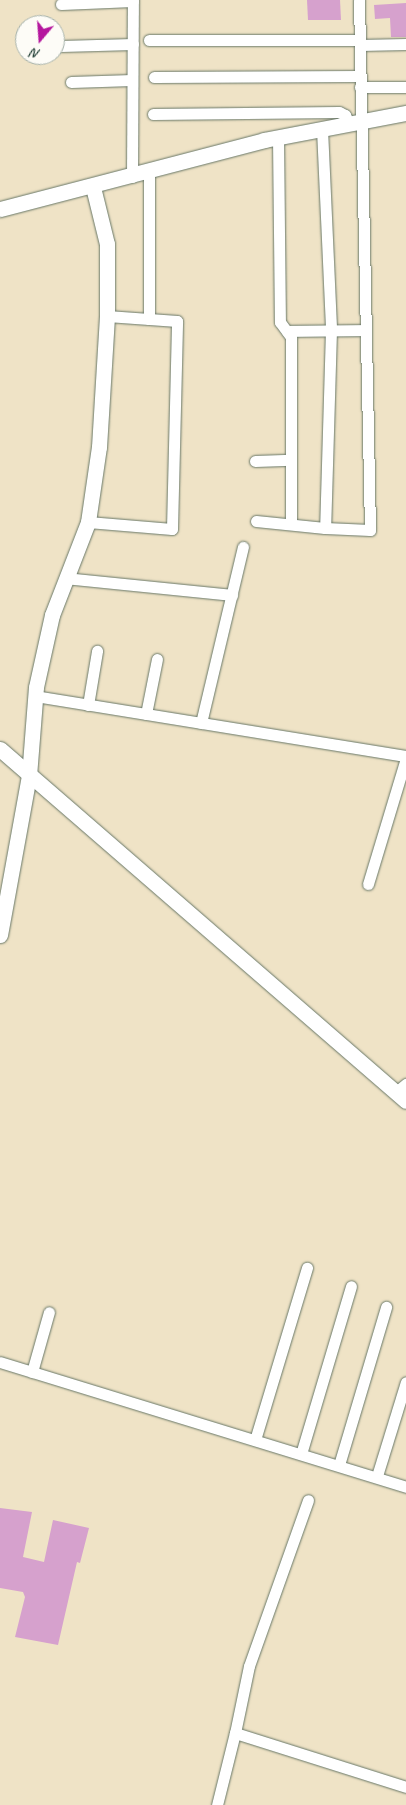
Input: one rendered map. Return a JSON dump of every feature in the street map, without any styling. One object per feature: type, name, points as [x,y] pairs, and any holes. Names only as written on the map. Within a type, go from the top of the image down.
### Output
[{"type":"street","points":[[256,521],[325,528],[370,530],[365,330],[355,123],[360,81],[360,0]]},
{"type":"street","points":[[61,4],[133,1],[132,177]]},
{"type":"street","points":[[149,40],[406,44]]},
{"type":"street","points":[[65,46],[133,44]]},
{"type":"street","points":[[154,77],[360,81],[406,86]]},
{"type":"street","points":[[71,82],[132,80]]},
{"type":"street","points":[[153,114],[339,112],[355,123]]},
{"type":"street","points":[[0,209],[93,187],[278,138],[406,113]]},
{"type":"street","points":[[322,129],[331,330],[325,528]]},
{"type":"street","points":[[278,138],[280,322],[292,337],[291,524]]},
{"type":"street","points":[[149,319],[150,172]]},
{"type":"street","points":[[0,934],[1,919],[29,776],[35,696],[52,614],[88,522],[100,447],[107,316],[107,244],[93,187]]},
{"type":"street","points":[[88,522],[172,529],[177,321],[107,316]]},
{"type":"street","points":[[287,331],[365,330]]},
{"type":"street","points":[[254,462],[291,460]]},
{"type":"street","points":[[201,723],[243,547]]},
{"type":"street","points":[[66,578],[232,595]]},
{"type":"street","points":[[88,704],[97,651]]},
{"type":"street","points":[[146,714],[157,659]]},
{"type":"street","points":[[35,696],[406,757],[368,884]]},
{"type":"street","points":[[0,750],[403,1092]]},
{"type":"street","points":[[255,1440],[306,1268]]},
{"type":"street","points":[[302,1454],[352,1286]]},
{"type":"street","points":[[339,1464],[386,1307]]},
{"type":"street","points":[[32,1372],[49,1312]]},
{"type":"street","points":[[0,1362],[339,1464],[406,1487]]},
{"type":"street","points":[[377,1476],[406,1382]]},
{"type":"street","points":[[217,1805],[250,1666],[308,1500]]},
{"type":"street","points":[[235,1733],[406,1787]]},
{"type":"building","points":[[307,0],[340,0],[341,20],[308,20]]},
{"type":"building","points":[[406,3],[406,37],[391,37],[390,18],[375,19],[374,5]]},
{"type":"building","points":[[0,1508],[32,1512],[23,1557],[44,1562],[53,1520],[89,1528],[80,1563],[77,1562],[58,1645],[15,1637],[25,1597],[23,1592],[0,1588]]}]
